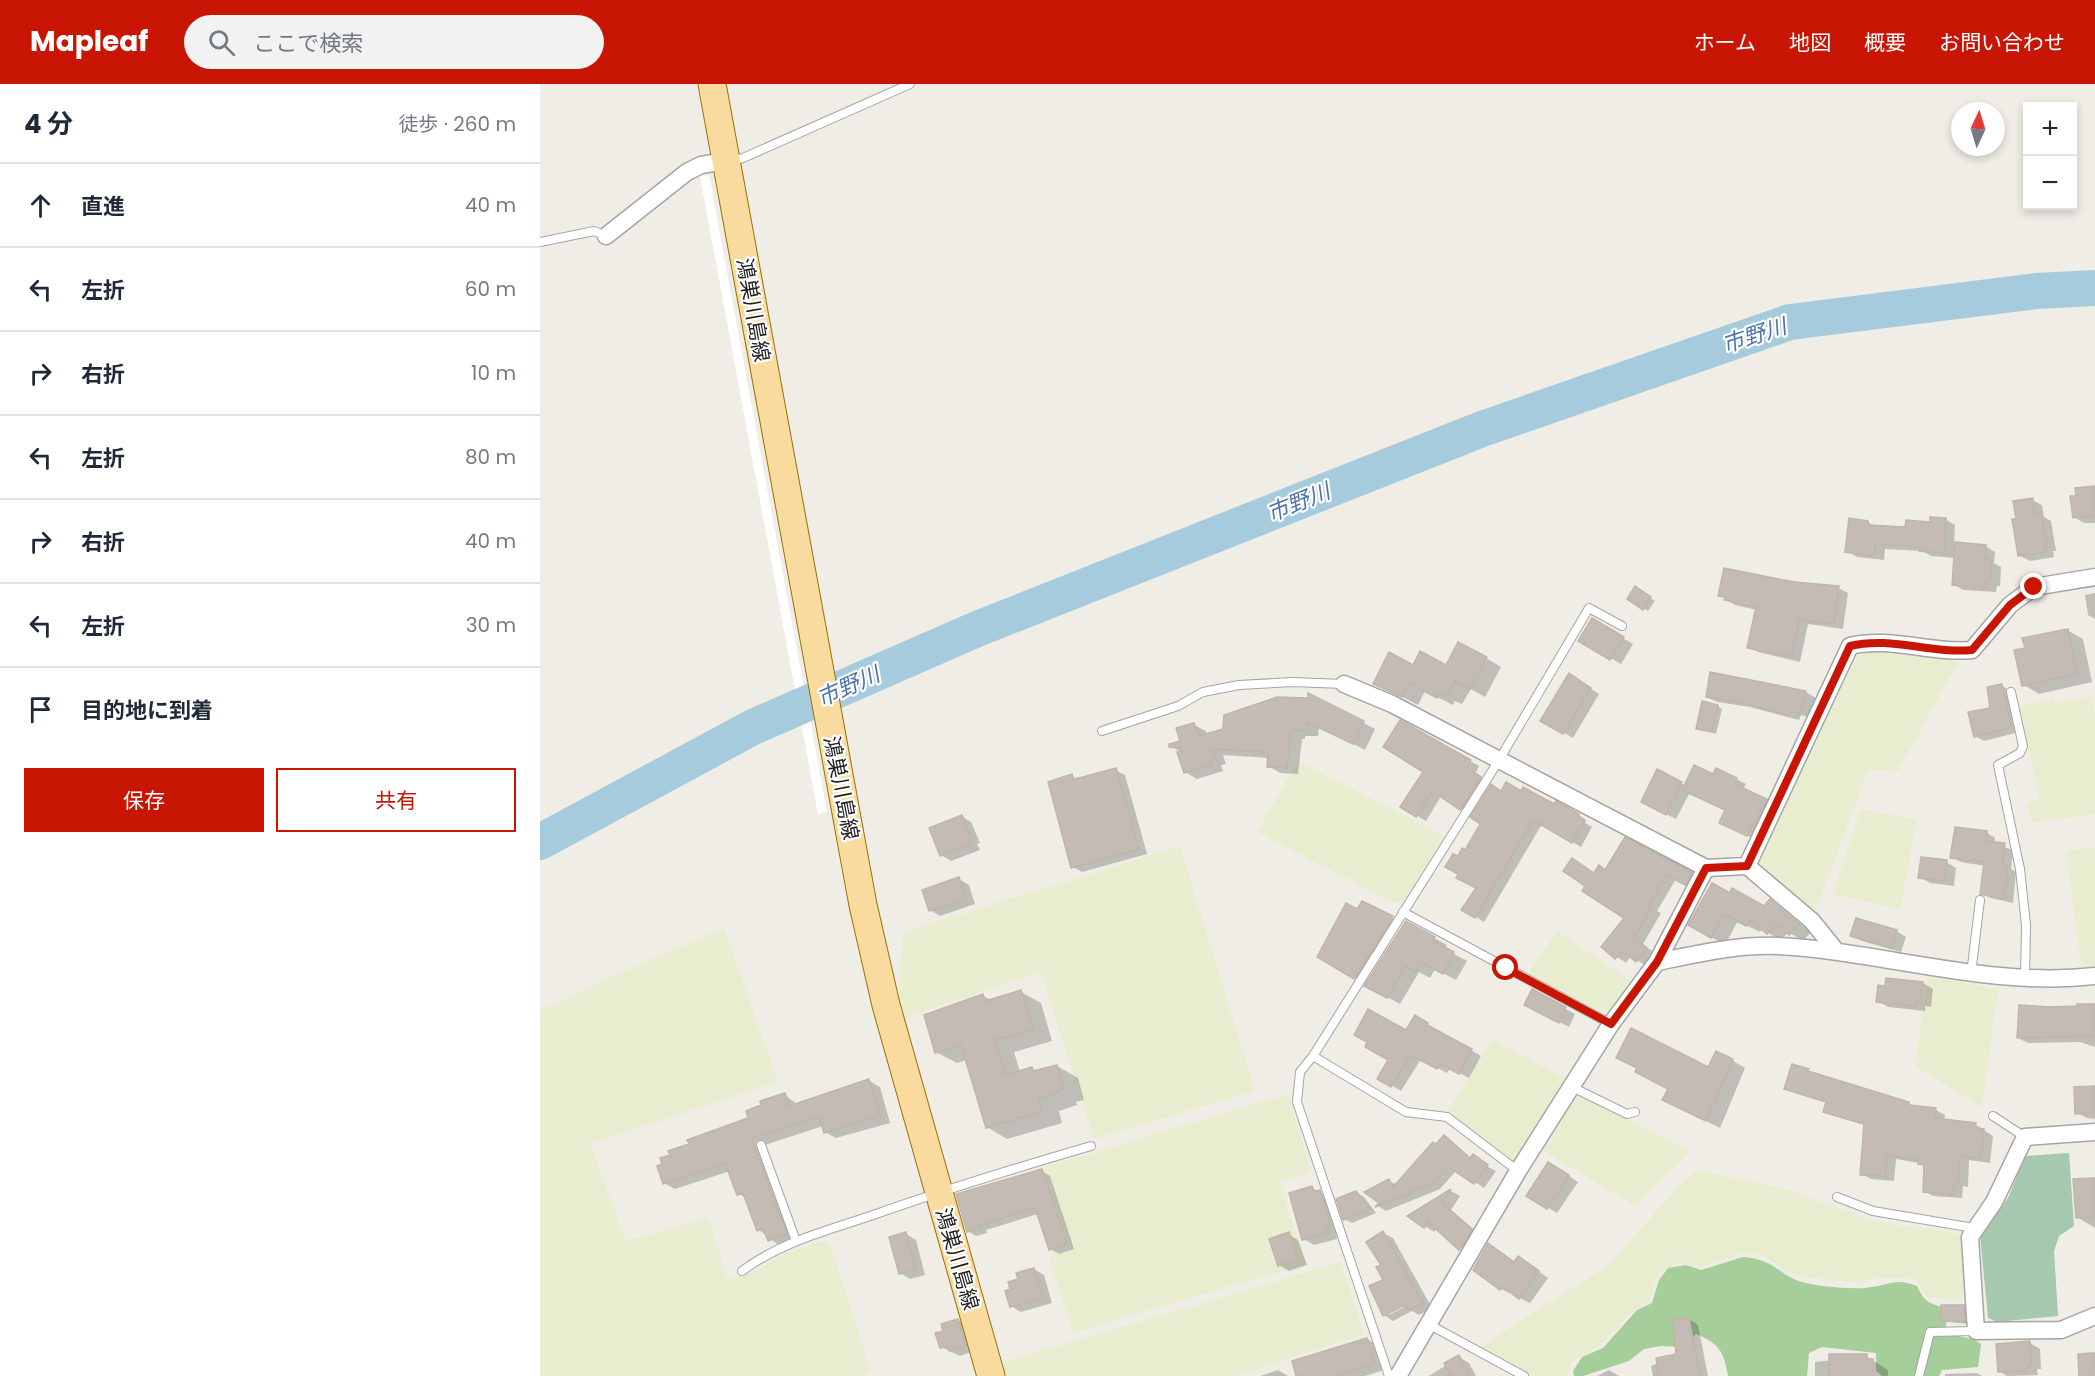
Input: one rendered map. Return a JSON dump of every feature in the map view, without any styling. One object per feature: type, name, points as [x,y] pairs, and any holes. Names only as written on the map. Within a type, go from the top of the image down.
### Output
[{"type":"main road","name":"鴻巣川島線","points":[[712,84],[844,806],[885,1005],[991,1376]]},
{"type":"street","points":[[606,236],[687,172],[701,165],[727,168]]},
{"type":"street","points":[[1747,866],[1850,646],[1871,641],[1956,652],[1972,650],[2010,605],[2034,587],[2095,577]]},
{"type":"street","points":[[1344,684],[1392,704],[1706,868],[1747,866],[1812,921],[1837,952]]},
{"type":"street","points":[[1398,1376],[1518,1171],[1611,1024],[1657,962],[1706,868]]},
{"type":"street","points":[[1657,962],[1717,950],[1777,946],[1837,952],[1971,974],[2061,980],[2095,976]]},
{"type":"street","points":[[2095,1131],[2025,1137],[1994,1202],[1970,1237],[1976,1331],[2061,1330],[2095,1316]]},
{"type":"lane","points":[[727,168],[743,158],[910,84]]},
{"type":"lane","points":[[540,242],[594,231],[606,236]]},
{"type":"lane","points":[[1389,1376],[1297,1102],[1300,1072],[1313,1056],[1499,760],[1589,608],[1622,626]]},
{"type":"lane","points":[[1102,731],[1178,706],[1203,692],[1239,685],[1292,682],[1344,684]]},
{"type":"lane","points":[[2011,692],[2023,746],[2020,753],[1998,765],[2020,869],[2026,925],[2025,979]]},
{"type":"lane","points":[[1971,974],[1980,900]]},
{"type":"lane","points":[[1403,912],[1611,1024]]},
{"type":"lane","points":[[1313,1056],[1406,1112],[1447,1117],[1518,1171]]},
{"type":"lane","points":[[1572,1087],[1627,1114],[1635,1112]]},
{"type":"lane","points":[[1993,1116],[2025,1137]]},
{"type":"lane","points":[[761,1145],[796,1241]]},
{"type":"lane","points":[[742,1271],[764,1254],[796,1241],[938,1191],[1091,1146]]},
{"type":"lane","points":[[1837,1197],[1873,1211],[1974,1228]]},
{"type":"lane","points":[[1430,1324],[1524,1376]]},
{"type":"lane","points":[[1919,1376],[1930,1332],[1976,1331]]},
{"type":"green space","points":[[1886,648],[1958,662],[1898,771],[1868,770],[1815,912],[1761,867],[1759,860],[1856,658],[1867,650]]},
{"type":"green space","points":[[2090,696],[2095,713],[2095,814],[2032,823],[2027,803],[2039,799],[2020,707],[2054,698],[2055,704]]},
{"type":"green space","points":[[1298,761],[1445,836],[1403,902],[1392,902],[1257,832]]},
{"type":"green space","points":[[1861,809],[1917,820],[1900,909],[1832,894]]},
{"type":"green space","points":[[1180,846],[1255,1091],[1094,1139],[1041,972],[903,1018],[898,1004],[903,932]]},
{"type":"green space","points":[[2095,847],[2095,966],[2085,967],[2081,963],[2066,851]]},
{"type":"green space","points":[[724,928],[778,1082],[590,1144],[626,1241],[708,1218],[728,1279],[757,1270],[779,1256],[821,1241],[830,1245],[871,1371],[858,1376],[540,1376],[540,1011],[610,977]]},
{"type":"green space","points":[[1557,931],[1632,981],[1606,1014],[1528,975]]},
{"type":"green space","points":[[1928,977],[1998,989],[1982,1107],[1915,1066]]},
{"type":"green space","points":[[1492,1039],[1565,1079],[1513,1161],[1447,1113]]},
{"type":"green space","points":[[1288,1094],[1311,1172],[1279,1182],[1306,1264],[1073,1333],[1049,1257],[1072,1250],[1045,1167]]},
{"type":"green space","points":[[1580,1095],[1691,1151],[1635,1206],[1544,1151],[1572,1103]]},
{"type":"green space","points":[[2069,1153],[2074,1226],[2059,1236],[2054,1251],[2058,1316],[1997,1322],[1988,1318],[1980,1235],[2008,1198],[2025,1156]]},
{"type":"green space","points":[[1698,1170],[1789,1190],[1877,1222],[1961,1234],[1965,1253],[1963,1300],[1929,1298],[1915,1279],[1879,1278],[1861,1283],[1802,1277],[1788,1272],[1762,1255],[1738,1255],[1701,1267],[1678,1263],[1659,1272],[1649,1301],[1629,1314],[1603,1343],[1571,1362],[1569,1376],[1534,1376],[1479,1347],[1607,1266],[1680,1185]]},
{"type":"green space","points":[[1743,1257],[1764,1261],[1789,1277],[1813,1284],[1858,1288],[1899,1282],[1917,1286],[1928,1301],[1948,1313],[1945,1332],[1981,1344],[1978,1367],[1942,1370],[1939,1376],[1882,1376],[1876,1371],[1876,1353],[1822,1347],[1809,1353],[1807,1376],[1728,1376],[1725,1361],[1719,1349],[1696,1334],[1683,1347],[1661,1346],[1644,1349],[1629,1361],[1583,1376],[1574,1376],[1573,1371],[1582,1357],[1603,1348],[1637,1310],[1652,1303],[1659,1280],[1668,1268],[1686,1265],[1701,1270]]},
{"type":"green space","points":[[1341,1262],[1364,1334],[1235,1376],[1002,1376],[999,1363]]},
{"type":"pier","points":[[709,175],[827,812],[818,814],[700,176]]},
{"type":"building","points":[[2095,486],[2095,516],[2073,518],[2070,496],[2076,496],[2075,488]]},
{"type":"building","points":[[2033,498],[2035,515],[2041,514],[2047,546],[2044,546],[2045,552],[2018,556],[2012,519],[2016,519],[2013,501]]},
{"type":"building","points":[[1930,517],[1946,518],[1944,553],[1919,551],[1920,547],[1875,544],[1874,556],[1845,552],[1849,518],[1868,521],[1868,525],[1905,527],[1906,520],[1930,522]]},
{"type":"building","points":[[1955,542],[1986,545],[1985,559],[1992,560],[1990,581],[1987,581],[1986,588],[1952,585]]},
{"type":"building","points":[[1724,568],[1793,582],[1839,586],[1834,624],[1799,620],[1791,657],[1747,648],[1756,607],[1724,600],[1725,597],[1718,596]]},
{"type":"building","points":[[1635,586],[1651,597],[1643,610],[1627,599]]},
{"type":"building","points":[[1592,618],[1624,637],[1610,660],[1578,641]]},
{"type":"building","points":[[2068,629],[2077,674],[2022,686],[2014,650],[2025,648],[2022,638]]},
{"type":"building","points":[[1458,642],[1487,657],[1470,689],[1455,681],[1446,697],[1439,693],[1437,698],[1409,683],[1402,697],[1373,684],[1389,652],[1413,665],[1420,651],[1446,665]]},
{"type":"building","points":[[1710,672],[1806,691],[1800,713],[1791,711],[1789,715],[1739,702],[1706,697]]},
{"type":"building","points":[[1569,673],[1591,688],[1563,734],[1540,721]]},
{"type":"building","points":[[2002,684],[2011,727],[1974,737],[1968,712],[1990,708],[1987,687]]},
{"type":"building","points":[[1308,693],[1364,721],[1353,744],[1307,722],[1307,731],[1294,730],[1294,733],[1290,733],[1287,768],[1267,767],[1268,752],[1212,749],[1215,757],[1210,759],[1212,765],[1184,773],[1177,752],[1183,751],[1182,748],[1169,747],[1169,744],[1180,741],[1176,728],[1194,723],[1199,736],[1223,729],[1224,715],[1277,697],[1308,698]]},
{"type":"building","points":[[1702,701],[1718,705],[1712,732],[1696,729]]},
{"type":"building","points":[[1400,720],[1471,760],[1467,767],[1481,777],[1460,810],[1432,791],[1416,817],[1400,807],[1423,772],[1383,747]]},
{"type":"building","points":[[1694,765],[1713,774],[1716,768],[1737,778],[1734,784],[1767,799],[1747,836],[1719,823],[1725,810],[1682,790]]},
{"type":"building","points":[[1116,768],[1139,849],[1071,868],[1048,782],[1072,774],[1073,779]]},
{"type":"building","points":[[1657,769],[1682,782],[1666,815],[1641,802]]},
{"type":"building","points":[[1506,782],[1521,791],[1523,787],[1554,804],[1556,801],[1579,814],[1577,817],[1585,821],[1572,843],[1533,820],[1475,918],[1461,910],[1476,888],[1456,878],[1458,874],[1445,867],[1453,854],[1458,856],[1462,848],[1465,850],[1480,824],[1470,817],[1491,784],[1501,791]]},
{"type":"building","points":[[962,815],[971,837],[968,839],[971,844],[940,856],[929,828]]},
{"type":"building","points":[[1955,827],[1987,831],[1986,841],[2005,843],[2002,865],[2008,866],[2004,899],[1980,894],[1984,862],[1950,858]]},
{"type":"building","points":[[1625,837],[1692,872],[1685,885],[1666,875],[1649,905],[1652,907],[1634,937],[1647,948],[1636,962],[1622,951],[1615,959],[1601,947],[1624,918],[1582,891],[1585,886],[1563,871],[1572,858],[1594,873],[1599,865],[1605,870]]},
{"type":"building","points":[[1921,857],[1947,860],[1944,881],[1918,878]]},
{"type":"building","points":[[959,877],[966,899],[929,911],[922,890]]},
{"type":"building","points":[[1712,883],[1730,893],[1732,888],[1764,906],[1770,899],[1799,924],[1789,935],[1776,924],[1767,934],[1750,920],[1746,926],[1724,914],[1711,938],[1688,925]]},
{"type":"building","points":[[1362,901],[1393,916],[1354,979],[1317,957],[1346,903],[1357,909]]},
{"type":"building","points":[[1856,918],[1897,930],[1891,948],[1850,936]]},
{"type":"building","points":[[1406,921],[1435,937],[1433,941],[1454,952],[1443,974],[1421,962],[1416,972],[1405,966],[1387,998],[1364,986]]},
{"type":"building","points":[[1886,978],[1923,982],[1921,1002],[1916,1001],[1915,1006],[1876,1002],[1878,985],[1885,986]]},
{"type":"building","points":[[1532,989],[1566,1007],[1559,1023],[1524,1005]]},
{"type":"building","points":[[1021,990],[1033,1029],[995,1040],[1005,1075],[1032,1067],[1033,1071],[1057,1065],[1064,1088],[1056,1091],[1057,1094],[1039,1099],[1042,1111],[986,1128],[961,1045],[935,1053],[924,1015],[983,994],[985,1001]]},
{"type":"building","points":[[2077,1004],[2095,1004],[2095,1036],[2017,1038],[2019,1005],[2050,1007],[2077,1006]]},
{"type":"building","points":[[1368,1009],[1406,1030],[1415,1015],[1428,1023],[1427,1025],[1472,1049],[1459,1074],[1440,1064],[1437,1069],[1411,1055],[1391,1087],[1377,1079],[1388,1060],[1365,1047],[1367,1042],[1354,1035]]},
{"type":"building","points":[[1631,1028],[1708,1067],[1716,1051],[1733,1059],[1706,1121],[1662,1100],[1668,1089],[1635,1072],[1637,1068],[1616,1058]]},
{"type":"building","points":[[1792,1064],[1909,1102],[1909,1105],[1936,1108],[1935,1118],[1976,1123],[1975,1128],[1984,1129],[1981,1159],[1960,1156],[1959,1182],[1954,1182],[1954,1194],[1923,1192],[1924,1165],[1918,1164],[1918,1160],[1887,1155],[1885,1176],[1860,1175],[1864,1124],[1823,1112],[1826,1102],[1784,1089]]},
{"type":"building","points":[[869,1079],[880,1116],[824,1133],[819,1117],[751,1139],[787,1234],[768,1241],[763,1228],[757,1231],[743,1193],[737,1195],[725,1163],[663,1184],[657,1166],[662,1164],[660,1158],[670,1155],[668,1151],[689,1144],[687,1140],[748,1118],[746,1111],[761,1105],[760,1101],[785,1093],[789,1106]]},
{"type":"building","points":[[2095,1086],[2095,1113],[2075,1114],[2074,1087]]},
{"type":"building","points":[[1444,1135],[1470,1158],[1473,1154],[1488,1165],[1474,1184],[1447,1166],[1431,1184],[1375,1207],[1379,1203],[1364,1192],[1389,1179],[1393,1187],[1433,1142],[1436,1144]]},
{"type":"building","points":[[1548,1162],[1569,1175],[1547,1209],[1526,1196]]},
{"type":"building","points":[[1042,1169],[1067,1244],[1049,1250],[1035,1208],[979,1225],[980,1228],[967,1232],[956,1194]]},
{"type":"building","points":[[2095,1178],[2095,1217],[2076,1218],[2073,1179]]},
{"type":"building","points":[[1312,1186],[1314,1192],[1320,1190],[1331,1225],[1327,1228],[1328,1233],[1302,1240],[1289,1193]]},
{"type":"building","points":[[1451,1189],[1442,1203],[1472,1229],[1459,1250],[1428,1222],[1424,1228],[1407,1216]]},
{"type":"building","points":[[1356,1191],[1370,1209],[1343,1220],[1336,1199]]},
{"type":"building","points":[[1383,1231],[1423,1303],[1408,1310],[1405,1305],[1383,1316],[1369,1286],[1383,1280],[1376,1267],[1381,1265],[1366,1242]]},
{"type":"building","points":[[906,1232],[916,1270],[899,1274],[889,1237]]},
{"type":"building","points":[[1289,1232],[1298,1259],[1278,1266],[1269,1239]]},
{"type":"building","points":[[1488,1243],[1514,1262],[1518,1256],[1539,1271],[1519,1299],[1503,1287],[1500,1290],[1473,1270]]},
{"type":"building","points":[[1034,1268],[1043,1298],[1010,1307],[1005,1291],[1010,1289],[1008,1282],[1018,1279],[1016,1273]]},
{"type":"building","points":[[1941,1305],[1964,1305],[1965,1322],[1941,1321]]},
{"type":"building","points":[[1689,1318],[1700,1376],[1659,1376],[1656,1358],[1676,1354],[1673,1319]]},
{"type":"building","points":[[958,1319],[965,1346],[949,1351],[948,1346],[940,1348],[935,1333],[943,1331],[941,1324]]},
{"type":"building","points":[[1367,1338],[1375,1364],[1336,1376],[1296,1376],[1292,1361]]},
{"type":"building","points":[[2030,1341],[2032,1364],[2028,1364],[2028,1370],[1998,1372],[1996,1344]]},
{"type":"building","points":[[2095,1353],[2095,1376],[2079,1376],[2078,1354]]},
{"type":"building","points":[[1829,1354],[1867,1354],[1867,1359],[1873,1359],[1873,1376],[1829,1376]]},
{"type":"building","points":[[1459,1355],[1470,1376],[1451,1376],[1444,1363]]},
{"type":"waterway","name":"市野川","points":[[540,842],[753,727],[977,629],[1482,429],[1790,322],[2036,291],[2095,288]]},
{"type":"route","points":[[1506,968],[1611,1024],[1657,962],[1706,868],[1747,866],[1850,646],[1871,641],[1956,652],[1972,650],[1991,631],[2010,605],[2034,587]]}]
